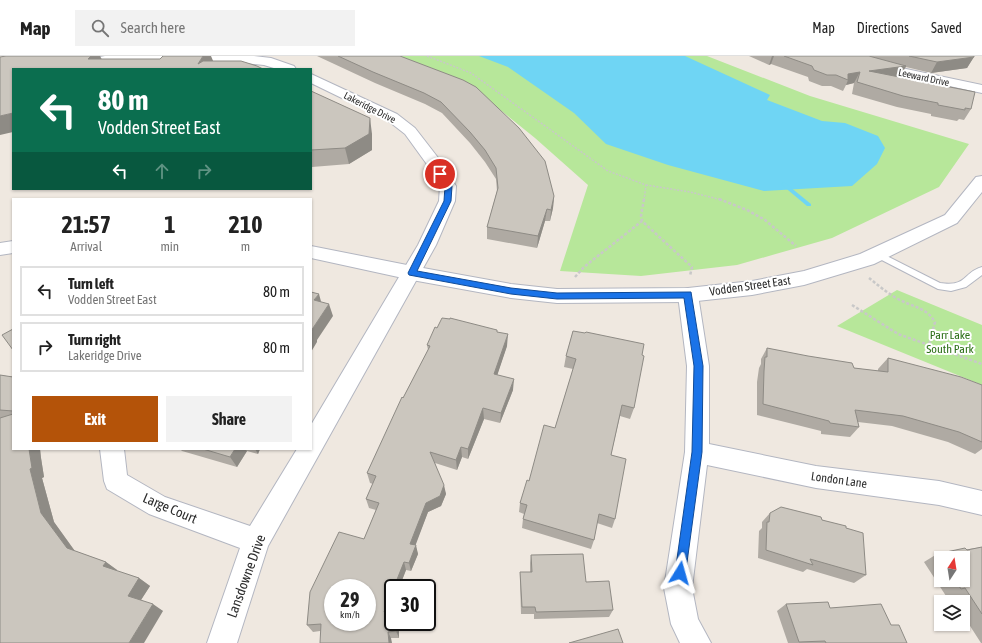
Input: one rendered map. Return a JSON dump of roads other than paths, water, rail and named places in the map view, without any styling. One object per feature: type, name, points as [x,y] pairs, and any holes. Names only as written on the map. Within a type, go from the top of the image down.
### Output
[{"type":"street","name":"Leeward Drive","points":[[844,56],[889,70],[982,89]]},
{"type":"street","points":[[94,60],[225,57],[266,61],[286,68]]},
{"type":"street","name":"Lakeridge Drive","points":[[312,78],[392,117],[410,131],[433,162],[448,186],[448,201],[412,273]]},
{"type":"street","name":"Vodden Street East","points":[[312,252],[412,273],[511,291],[557,296],[688,295],[752,288],[804,278],[851,264],[877,254],[951,219],[982,181]]},
{"type":"street","points":[[0,249],[12,247]]},
{"type":"street","name":"Lansdowne Drive","points":[[312,445],[412,273]]},
{"type":"street","points":[[688,295],[698,366],[697,452],[678,588],[685,624],[696,643]]},
{"type":"street","name":"Large Court","points":[[112,450],[116,482],[158,506],[256,541]]},
{"type":"street","name":"Lansdowne Drive","points":[[222,643],[256,541],[309,450]]},
{"type":"street","name":"London Lane","points":[[697,452],[816,477],[939,493],[982,503]]},
{"type":"lane","points":[[877,254],[938,286],[951,288],[963,285],[982,270]]},
{"type":"water","points":[[479,56],[685,56],[770,95],[767,100],[822,121],[845,123],[878,136],[885,148],[877,164],[852,186],[764,191],[668,165],[606,144],[574,113],[508,67]]},
{"type":"waterway","points":[[784,184],[809,205]]},
{"type":"park label","name":"Parr Lake South Park","points":[[950,342]]}]
